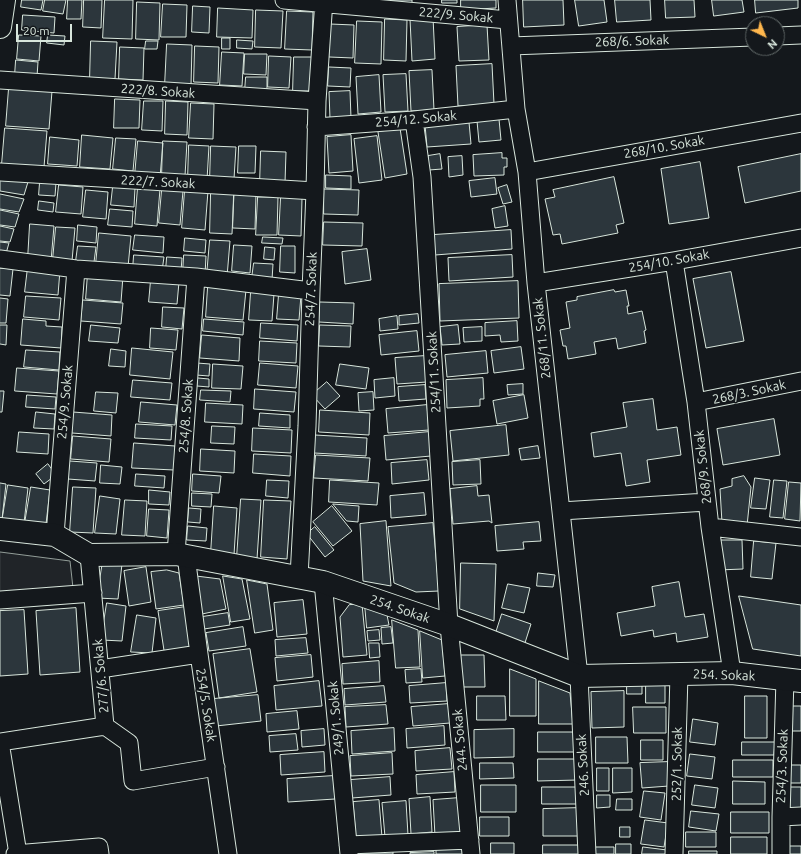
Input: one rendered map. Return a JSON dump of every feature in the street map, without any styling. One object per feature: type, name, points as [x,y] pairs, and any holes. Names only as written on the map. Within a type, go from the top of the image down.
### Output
[{"type":"street","points":[[0,27],[4,0]]},
{"type":"street","name":"222/9. Sokak","points":[[284,0],[324,2],[508,20]]},
{"type":"street","name":"268/11. Sokak","points":[[507,0],[516,109],[527,172],[536,283],[579,676]]},
{"type":"street","name":"254/7. Sokak","points":[[299,577],[307,426],[317,102],[324,2]]},
{"type":"street","points":[[785,36],[801,35]]},
{"type":"street","name":"268/6. Sokak","points":[[511,46],[745,37]]},
{"type":"street","name":"222/8. Sokak","points":[[0,80],[317,102]]},
{"type":"street","name":"254/12. Sokak","points":[[316,127],[414,120],[516,109]]},
{"type":"street","name":"254/11. Sokak","points":[[414,120],[422,177],[449,625]]},
{"type":"street","name":"268/10. Sokak","points":[[527,172],[801,123]]},
{"type":"street","name":"222/7. Sokak","points":[[0,172],[315,191]]},
{"type":"street","name":"254/10. Sokak","points":[[536,283],[674,261],[801,238]]},
{"type":"street","points":[[0,259],[76,268],[196,277],[311,291]]},
{"type":"street","name":"268/9. Sokak","points":[[674,261],[696,402],[710,527],[732,673]]},
{"type":"street","name":"254/9. Sokak","points":[[55,534],[76,268]]},
{"type":"street","name":"254/8. Sokak","points":[[181,555],[196,277]]},
{"type":"street","name":"268/3. Sokak","points":[[696,402],[801,381]]},
{"type":"street","points":[[561,511],[707,502]]},
{"type":"street","points":[[710,527],[801,537]]},
{"type":"street","points":[[0,529],[55,534],[89,555]]},
{"type":"street","name":"254. Sokak","points":[[89,555],[181,555],[323,582],[449,625],[579,676],[732,673],[793,680]]},
{"type":"street","name":"277/6. Sokak","points":[[0,742],[105,726],[89,555]]},
{"type":"street","name":"254/5. Sokak","points":[[181,555],[199,654],[228,854]]},
{"type":"street","name":"249/1. Sokak","points":[[323,582],[349,849]]},
{"type":"street","points":[[0,600],[93,593]]},
{"type":"street","name":"244. Sokak","points":[[449,625],[470,847]]},
{"type":"street","points":[[100,669],[199,654]]},
{"type":"street","name":"252/1. Sokak","points":[[674,854],[679,674]]},
{"type":"street","name":"246. Sokak","points":[[579,676],[587,854]]},
{"type":"street","name":"254/3. Sokak","points":[[781,854],[781,817],[793,680]]},
{"type":"street","points":[[105,726],[129,744],[133,780],[216,767]]},
{"type":"street","points":[[0,742],[17,854],[99,847],[100,854]]},
{"type":"street","points":[[781,817],[801,816]]},
{"type":"street","points":[[349,849],[470,847]]},
{"type":"shaded area","points":[[0,552],[70,561],[73,588],[0,592]]},
{"type":"building","points":[[22,0],[43,0],[41,10],[21,7]]},
{"type":"building","points":[[45,0],[66,0],[63,14],[43,11]]},
{"type":"building","points":[[68,0],[82,0],[81,19],[67,19]]},
{"type":"building","points":[[84,0],[102,0],[101,28],[83,27]]},
{"type":"building","points":[[105,0],[133,0],[132,39],[103,38]]},
{"type":"building","points":[[378,0],[412,0],[412,3],[378,3]]},
{"type":"building","points":[[442,0],[457,0],[457,3],[442,3]]},
{"type":"building","points":[[461,0],[496,0],[496,8],[461,10]]},
{"type":"building","points":[[523,0],[563,0],[564,25],[524,27]]},
{"type":"building","points":[[575,0],[604,0],[607,22],[579,26]]},
{"type":"building","points":[[615,0],[650,0],[651,20],[617,22]]},
{"type":"building","points":[[665,0],[694,0],[695,17],[666,18]]},
{"type":"building","points":[[712,0],[742,0],[744,12],[714,16]]},
{"type":"building","points":[[755,0],[798,0],[798,8],[756,13]]},
{"type":"building","points":[[137,2],[160,3],[159,40],[136,39]]},
{"type":"building","points":[[163,4],[187,5],[186,37],[161,37]]},
{"type":"building","points":[[193,6],[210,7],[209,33],[192,32]]},
{"type":"building","points":[[218,8],[253,10],[252,38],[217,37]]},
{"type":"building","points":[[256,10],[283,11],[281,48],[255,47]]},
{"type":"building","points":[[287,11],[313,12],[312,50],[285,49]]},
{"type":"building","points":[[23,15],[55,17],[54,33],[22,30]]},
{"type":"building","points":[[433,17],[435,59],[412,61],[410,19]]},
{"type":"building","points":[[385,19],[407,20],[406,61],[384,60]]},
{"type":"building","points":[[357,21],[382,22],[381,64],[355,63]]},
{"type":"building","points":[[330,24],[354,25],[353,58],[329,57]]},
{"type":"building","points":[[487,25],[489,60],[459,61],[457,27]]},
{"type":"building","points":[[19,35],[41,36],[39,61],[17,59]]},
{"type":"building","points":[[48,35],[65,36],[64,45],[47,43]]},
{"type":"building","points":[[222,38],[230,38],[230,49],[222,49]]},
{"type":"building","points":[[237,40],[253,41],[252,49],[237,48]]},
{"type":"building","points":[[91,41],[117,42],[115,79],[90,78]]},
{"type":"building","points":[[146,41],[158,41],[157,49],[145,49]]},
{"type":"building","points":[[167,44],[192,45],[191,86],[165,85]]},
{"type":"building","points":[[195,46],[219,47],[218,83],[194,82]]},
{"type":"building","points":[[120,47],[144,48],[143,80],[119,79]]},
{"type":"building","points":[[222,52],[244,53],[242,86],[220,85]]},
{"type":"building","points":[[245,54],[267,54],[266,75],[244,74]]},
{"type":"building","points":[[269,56],[291,57],[289,88],[268,87]]},
{"type":"building","points":[[294,57],[313,57],[312,91],[293,91]]},
{"type":"building","points":[[16,60],[38,62],[37,77],[15,75]]},
{"type":"building","points":[[492,64],[494,104],[458,106],[456,66]]},
{"type":"building","points":[[329,67],[351,68],[350,87],[328,86]]},
{"type":"building","points":[[432,70],[434,110],[411,111],[409,71]]},
{"type":"building","points":[[406,74],[408,111],[385,112],[383,75]]},
{"type":"building","points":[[379,75],[381,112],[358,114],[356,77]]},
{"type":"building","points":[[246,77],[267,77],[267,92],[245,91]]},
{"type":"building","points":[[9,88],[52,91],[49,129],[6,126]]},
{"type":"building","points":[[350,91],[351,118],[330,119],[329,92]]},
{"type":"building","points":[[115,99],[140,100],[139,128],[114,128]]},
{"type":"building","points":[[144,101],[163,101],[162,131],[142,130]]},
{"type":"building","points":[[166,101],[188,102],[187,135],[165,134]]},
{"type":"building","points":[[191,103],[214,104],[213,139],[189,138]]},
{"type":"building","points":[[499,119],[501,140],[479,142],[477,121]]},
{"type":"building","points":[[469,122],[471,144],[427,147],[425,125]]},
{"type":"building","points":[[5,128],[47,131],[44,167],[2,164]]},
{"type":"building","points":[[400,128],[407,174],[385,178],[378,132]]},
{"type":"building","points":[[82,135],[113,138],[110,169],[80,167]]},
{"type":"building","points":[[351,135],[353,171],[329,173],[327,137]]},
{"type":"building","points":[[377,136],[382,180],[359,183],[354,139]]},
{"type":"building","points":[[50,137],[79,140],[77,166],[48,164]]},
{"type":"building","points":[[116,138],[136,139],[133,171],[113,169]]},
{"type":"building","points":[[138,141],[163,143],[160,177],[135,175]]},
{"type":"building","points":[[163,141],[187,142],[185,176],[162,175]]},
{"type":"building","points":[[189,145],[209,146],[207,180],[188,179]]},
{"type":"building","points":[[211,146],[236,147],[234,179],[210,179]]},
{"type":"building","points":[[239,146],[256,146],[255,173],[238,173]]},
{"type":"building","points":[[261,151],[286,152],[285,183],[260,183]]},
{"type":"building","points":[[502,153],[502,158],[507,158],[507,167],[504,167],[504,175],[474,176],[473,155]]},
{"type":"building","points":[[440,154],[442,169],[429,170],[428,156]]},
{"type":"building","points":[[801,154],[801,191],[745,203],[738,167]]},
{"type":"building","points":[[462,156],[463,175],[449,177],[448,157]]},
{"type":"building","points":[[700,162],[709,218],[669,224],[661,169]]},
{"type":"building","points":[[326,175],[351,176],[351,189],[326,188]]},
{"type":"building","points":[[2,177],[28,182],[24,195],[0,191],[0,182]]},
{"type":"building","points":[[614,177],[624,223],[616,225],[618,233],[562,244],[560,234],[553,235],[545,199],[555,197],[553,190]]},
{"type":"building","points":[[495,178],[497,194],[471,197],[469,181]]},
{"type":"building","points":[[40,182],[56,183],[55,196],[39,195]]},
{"type":"building","points":[[59,185],[83,187],[81,214],[56,212]]},
{"type":"building","points":[[507,185],[512,202],[503,204],[498,188]]},
{"type":"building","points":[[113,187],[135,188],[134,207],[111,205]]},
{"type":"building","points":[[138,187],[160,189],[157,226],[135,224]]},
{"type":"building","points":[[324,189],[359,190],[358,215],[324,214]]},
{"type":"building","points":[[86,190],[108,192],[106,219],[83,217]]},
{"type":"building","points":[[162,190],[183,191],[180,225],[159,223]]},
{"type":"building","points":[[185,190],[208,191],[205,230],[182,228]]},
{"type":"building","points":[[211,192],[234,193],[232,234],[210,233]]},
{"type":"building","points":[[0,194],[24,199],[19,212],[0,209]]},
{"type":"building","points":[[234,194],[256,194],[255,229],[233,228]]},
{"type":"building","points":[[258,197],[278,197],[277,235],[256,235]]},
{"type":"building","points":[[281,197],[302,198],[301,236],[279,235]]},
{"type":"building","points":[[39,201],[54,203],[53,212],[38,210]]},
{"type":"building","points":[[505,206],[508,226],[495,228],[492,209]]},
{"type":"building","points":[[110,209],[133,211],[132,227],[108,225]]},
{"type":"building","points":[[0,210],[19,214],[15,227],[0,225]]},
{"type":"building","points":[[324,222],[363,223],[362,246],[323,245]]},
{"type":"building","points":[[30,224],[54,226],[51,261],[28,259]]},
{"type":"building","points":[[78,225],[97,227],[96,243],[77,241]]},
{"type":"building","points":[[0,226],[14,229],[10,242],[0,241]]},
{"type":"building","points":[[56,227],[75,228],[72,261],[53,259]]},
{"type":"building","points":[[511,230],[512,249],[435,255],[433,235]]},
{"type":"building","points":[[99,233],[131,236],[128,267],[96,264]]},
{"type":"building","points":[[135,235],[164,237],[163,253],[133,250]]},
{"type":"building","points":[[263,237],[283,238],[282,244],[262,243]]},
{"type":"building","points":[[185,238],[206,240],[205,253],[184,251]]},
{"type":"building","points":[[210,240],[230,241],[227,277],[207,275]]},
{"type":"building","points":[[0,242],[9,243],[5,257],[0,256]]},
{"type":"building","points":[[234,245],[252,246],[250,273],[232,271]]},
{"type":"building","points":[[78,246],[96,247],[94,262],[76,261]]},
{"type":"building","points":[[281,246],[295,246],[295,273],[280,272]]},
{"type":"building","points":[[265,247],[275,248],[274,260],[264,259]]},
{"type":"building","points":[[367,249],[371,280],[345,284],[342,252]]},
{"type":"building","points":[[134,255],[164,257],[162,271],[133,269]]},
{"type":"building","points":[[184,255],[206,256],[205,275],[183,273]]},
{"type":"building","points":[[512,255],[513,277],[449,281],[448,258]]},
{"type":"building","points":[[167,257],[182,258],[181,271],[166,270]]},
{"type":"building","points":[[254,263],[273,264],[272,280],[252,278]]},
{"type":"building","points":[[28,267],[60,270],[58,295],[25,292]]},
{"type":"building","points":[[0,268],[13,269],[10,296],[0,295]]},
{"type":"building","points":[[731,272],[744,341],[706,348],[693,279]]},
{"type":"building","points":[[88,273],[123,276],[121,302],[86,299]]},
{"type":"building","points":[[151,280],[179,282],[177,304],[149,302]]},
{"type":"building","points":[[518,281],[519,318],[440,321],[439,284]]},
{"type":"building","points":[[208,287],[246,290],[243,320],[206,317]]},
{"type":"building","points":[[614,290],[615,292],[626,290],[629,306],[627,306],[628,314],[642,311],[646,330],[644,331],[646,343],[618,349],[616,338],[594,342],[596,354],[568,359],[566,346],[563,346],[560,330],[570,328],[566,302],[577,300],[577,297]]},
{"type":"building","points":[[251,292],[274,294],[272,321],[249,320]]},
{"type":"building","points":[[279,294],[301,295],[299,320],[277,319]]},
{"type":"building","points":[[26,296],[61,298],[59,320],[24,317]]},
{"type":"building","points":[[0,298],[8,299],[6,323],[0,323]]},
{"type":"building","points":[[83,300],[123,303],[121,324],[81,321]]},
{"type":"building","points":[[320,302],[354,303],[353,324],[319,322]]},
{"type":"building","points":[[163,307],[184,308],[182,329],[162,327]]},
{"type":"building","points":[[418,314],[419,323],[399,325],[399,316]]},
{"type":"building","points":[[397,316],[398,329],[380,331],[379,319]]},
{"type":"building","points":[[23,319],[46,321],[46,326],[62,327],[61,348],[21,345]]},
{"type":"building","points":[[204,319],[244,322],[243,335],[203,331]]},
{"type":"building","points":[[517,321],[518,341],[501,342],[500,335],[485,336],[485,323]]},
{"type":"building","points":[[261,323],[298,325],[297,341],[260,338]]},
{"type":"building","points":[[0,325],[7,325],[6,345],[0,344]]},
{"type":"building","points":[[91,325],[120,328],[118,343],[89,341]]},
{"type":"building","points":[[320,325],[351,326],[350,347],[319,346]]},
{"type":"building","points":[[458,325],[460,344],[442,345],[440,327]]},
{"type":"building","points":[[482,327],[482,341],[464,342],[463,328]]},
{"type":"building","points":[[151,328],[178,330],[176,350],[150,348]]},
{"type":"building","points":[[417,331],[419,351],[381,355],[379,335]]},
{"type":"building","points":[[202,335],[240,338],[239,361],[200,358]]},
{"type":"building","points":[[260,341],[297,343],[296,363],[259,361]]},
{"type":"building","points":[[521,347],[524,369],[494,373],[491,351]]},
{"type":"building","points":[[132,348],[173,352],[170,379],[130,375]]},
{"type":"building","points":[[111,349],[126,351],[125,367],[109,366]]},
{"type":"building","points":[[26,350],[60,352],[59,370],[24,367]]},
{"type":"building","points":[[486,351],[488,373],[447,377],[445,355]]},
{"type":"building","points":[[425,356],[427,382],[397,384],[395,358]]},
{"type":"building","points":[[197,363],[210,364],[209,376],[196,375]]},
{"type":"building","points":[[260,363],[298,366],[296,388],[258,385]]},
{"type":"building","points":[[213,364],[243,366],[241,389],[212,388]]},
{"type":"building","points":[[340,364],[369,368],[366,389],[336,385]]},
{"type":"building","points":[[17,368],[59,371],[57,394],[15,391]]},
{"type":"building","points":[[198,378],[209,379],[209,387],[197,386]]},
{"type":"building","points":[[394,378],[395,396],[375,398],[374,380]]},
{"type":"building","points":[[483,378],[484,399],[480,399],[480,406],[447,408],[446,380]]},
{"type":"building","points":[[133,380],[172,383],[170,400],[131,397]]},
{"type":"building","points":[[327,382],[340,396],[325,409],[312,395]]},
{"type":"building","points":[[523,384],[523,394],[508,395],[507,385]]},
{"type":"building","points":[[425,385],[426,399],[399,401],[398,387]]},
{"type":"building","points":[[255,389],[296,392],[294,412],[254,409]]},
{"type":"building","points":[[201,390],[231,391],[230,402],[200,400]]},
{"type":"building","points":[[0,391],[4,391],[2,412],[0,412]]},
{"type":"building","points":[[96,392],[118,393],[116,413],[94,411]]},
{"type":"building","points":[[373,392],[374,410],[359,411],[358,393]]},
{"type":"building","points":[[27,395],[56,397],[55,409],[26,407]]},
{"type":"building","points":[[524,395],[528,418],[497,424],[493,401]]},
{"type":"building","points":[[653,399],[657,430],[677,427],[681,455],[647,460],[650,482],[626,486],[621,453],[594,457],[591,433],[627,427],[623,403]]},
{"type":"building","points":[[141,402],[177,405],[175,425],[139,422]]},
{"type":"building","points":[[206,403],[243,405],[242,424],[205,422]]},
{"type":"building","points":[[427,405],[429,430],[388,433],[386,409]]},
{"type":"building","points":[[320,410],[370,413],[369,435],[319,432]]},
{"type":"building","points":[[36,412],[55,414],[54,429],[34,428]]},
{"type":"building","points":[[73,412],[112,415],[111,436],[72,433]]},
{"type":"building","points":[[260,413],[290,415],[290,428],[259,426]]},
{"type":"building","points":[[774,419],[780,455],[723,465],[717,429]]},
{"type":"building","points":[[136,424],[172,426],[171,440],[135,438]]},
{"type":"building","points":[[506,425],[509,455],[453,461],[450,431]]},
{"type":"building","points":[[212,426],[235,427],[234,444],[211,443]]},
{"type":"building","points":[[253,428],[292,430],[291,453],[252,451]]},
{"type":"building","points":[[19,432],[49,434],[48,454],[17,452]]},
{"type":"building","points":[[429,432],[431,456],[386,460],[384,436]]},
{"type":"building","points":[[315,435],[367,438],[366,456],[314,453]]},
{"type":"building","points":[[73,436],[111,439],[109,462],[71,459]]},
{"type":"building","points":[[134,443],[175,446],[174,470],[132,468]]},
{"type":"building","points":[[538,446],[540,458],[521,460],[519,449]]},
{"type":"building","points":[[201,449],[235,451],[234,473],[200,471]]},
{"type":"building","points":[[254,454],[291,456],[290,476],[253,473]]},
{"type":"building","points":[[316,455],[370,458],[368,481],[314,478]]},
{"type":"building","points":[[427,460],[429,480],[392,484],[391,463]]},
{"type":"building","points":[[480,460],[481,484],[453,485],[452,462]]},
{"type":"building","points":[[70,461],[97,463],[95,481],[68,479]]},
{"type":"building","points":[[48,464],[56,475],[44,484],[36,474]]},
{"type":"building","points":[[101,465],[122,467],[120,484],[100,483]]},
{"type":"building","points":[[136,474],[165,476],[164,488],[135,486]]},
{"type":"building","points":[[193,474],[221,476],[219,493],[192,491]]},
{"type":"building","points":[[744,476],[751,487],[747,526],[722,523],[720,489],[732,486],[732,479]]},
{"type":"building","points":[[755,478],[770,480],[766,509],[751,508]]},
{"type":"building","points":[[267,480],[289,481],[288,498],[266,496]]},
{"type":"building","points":[[330,480],[379,483],[377,505],[329,502]]},
{"type":"building","points":[[774,480],[787,481],[783,518],[770,517]]},
{"type":"building","points":[[789,482],[801,483],[800,521],[785,519]]},
{"type":"building","points":[[0,483],[6,484],[2,519],[0,519]]},
{"type":"building","points":[[8,485],[28,488],[24,523],[2,522]]},
{"type":"building","points":[[477,486],[478,496],[489,495],[492,523],[489,521],[453,524],[450,489]]},
{"type":"building","points":[[31,487],[50,490],[46,524],[25,523]]},
{"type":"building","points":[[73,487],[96,488],[93,533],[70,532]]},
{"type":"building","points":[[149,490],[170,492],[169,505],[149,504]]},
{"type":"building","points":[[192,493],[212,494],[211,507],[192,506]]},
{"type":"building","points":[[424,493],[426,515],[391,518],[390,496]]},
{"type":"building","points":[[100,496],[120,499],[116,534],[95,533]]},
{"type":"building","points":[[241,499],[261,500],[257,559],[237,557]]},
{"type":"building","points":[[125,500],[147,501],[145,536],[122,535]]},
{"type":"building","points":[[264,500],[291,501],[287,559],[261,557]]},
{"type":"building","points":[[333,504],[359,506],[358,522],[347,521]]},
{"type":"building","points":[[214,506],[237,508],[234,555],[211,553]]},
{"type":"building","points":[[332,506],[352,531],[333,546],[313,522]]},
{"type":"building","points":[[189,508],[201,509],[200,523],[188,522]]},
{"type":"building","points":[[149,509],[169,510],[167,538],[147,536]]},
{"type":"building","points":[[386,521],[391,586],[363,581],[360,524]]},
{"type":"building","points":[[539,522],[541,541],[523,542],[524,549],[497,551],[495,526]]},
{"type":"building","points":[[433,523],[439,591],[416,592],[394,583],[388,527]]},
{"type":"building","points":[[188,526],[207,528],[206,541],[187,540]]},
{"type":"building","points":[[315,527],[334,550],[325,557],[307,534]]},
{"type":"building","points":[[718,540],[742,540],[743,569],[718,570]]},
{"type":"building","points":[[754,541],[776,543],[772,579],[751,577]]},
{"type":"building","points":[[103,561],[122,564],[118,599],[97,598]]},
{"type":"building","points":[[461,563],[496,564],[494,621],[460,609]]},
{"type":"building","points":[[146,567],[151,602],[129,606],[124,571]]},
{"type":"building","points":[[167,570],[179,573],[184,605],[156,609],[151,572]]},
{"type":"building","points":[[538,573],[555,575],[553,587],[537,586]]},
{"type":"building","points":[[196,576],[220,579],[226,609],[202,614]]},
{"type":"building","points":[[223,576],[242,579],[250,619],[231,622]]},
{"type":"building","points":[[247,580],[267,584],[273,630],[255,633]]},
{"type":"building","points":[[679,582],[685,617],[704,614],[708,637],[677,642],[676,633],[654,637],[653,630],[621,636],[617,613],[655,606],[652,587]]},
{"type":"building","points":[[508,584],[530,588],[524,613],[502,608]]},
{"type":"building","points":[[739,596],[801,605],[801,656],[753,649]]},
{"type":"building","points":[[303,600],[307,634],[277,637],[274,603]]},
{"type":"building","points":[[107,603],[126,606],[122,641],[101,640]]},
{"type":"building","points":[[362,604],[367,655],[343,657],[340,617],[349,605]]},
{"type":"building","points":[[365,605],[386,610],[389,625],[367,628]]},
{"type":"building","points":[[185,607],[192,652],[165,657],[158,611]]},
{"type":"building","points":[[76,608],[80,672],[40,675],[36,611]]},
{"type":"building","points":[[24,610],[28,674],[0,676],[0,611]]},
{"type":"building","points":[[228,613],[230,625],[204,629],[202,617]]},
{"type":"building","points":[[502,614],[531,624],[523,649],[494,639]]},
{"type":"building","points":[[137,615],[156,618],[152,653],[131,652]]},
{"type":"building","points":[[392,620],[418,630],[420,667],[396,668]]},
{"type":"building","points":[[243,627],[246,646],[209,651],[206,633]]},
{"type":"building","points":[[391,627],[393,643],[382,644],[381,628]]},
{"type":"building","points":[[379,630],[380,640],[368,641],[367,631]]},
{"type":"building","points":[[420,631],[442,640],[445,676],[423,678]]},
{"type":"building","points":[[306,638],[308,653],[276,656],[275,640]]},
{"type":"building","points":[[369,643],[379,643],[380,657],[370,658]]},
{"type":"building","points":[[250,649],[257,692],[219,698],[213,654]]},
{"type":"building","points":[[311,655],[313,677],[277,681],[275,658]]},
{"type":"building","points":[[461,655],[484,655],[485,687],[461,687]]},
{"type":"building","points":[[379,661],[380,682],[343,684],[342,664]]},
{"type":"building","points":[[421,669],[422,682],[406,683],[405,670]]},
{"type":"building","points":[[510,669],[536,679],[536,716],[510,716]]},
{"type":"building","points":[[646,679],[665,679],[665,703],[646,703]]},
{"type":"building","points":[[319,681],[322,706],[276,710],[274,686]]},
{"type":"building","points":[[539,681],[570,693],[573,724],[539,724]]},
{"type":"building","points":[[446,683],[447,701],[410,703],[409,686]]},
{"type":"building","points":[[627,685],[642,685],[642,694],[627,694]]},
{"type":"building","points":[[384,686],[386,702],[345,705],[344,689]]},
{"type":"building","points":[[624,691],[624,727],[592,728],[591,692]]},
{"type":"building","points":[[258,695],[261,721],[216,726],[213,699]]},
{"type":"building","points":[[477,696],[505,696],[506,720],[477,720]]},
{"type":"building","points":[[745,696],[767,696],[767,738],[745,738]]},
{"type":"building","points":[[448,704],[450,723],[413,726],[411,707]]},
{"type":"building","points":[[386,705],[388,724],[346,727],[345,707]]},
{"type":"building","points":[[792,706],[801,706],[801,731],[792,731]]},
{"type":"building","points":[[633,707],[666,707],[666,733],[634,733]]},
{"type":"building","points":[[297,711],[299,729],[267,732],[266,714]]},
{"type":"building","points":[[693,719],[718,723],[715,745],[690,742]]},
{"type":"building","points":[[444,726],[445,745],[407,748],[406,729]]},
{"type":"building","points":[[394,728],[395,751],[352,754],[351,731]]},
{"type":"building","points":[[324,729],[325,745],[302,747],[301,731]]},
{"type":"building","points":[[514,729],[514,757],[474,758],[474,730]]},
{"type":"building","points":[[538,732],[575,732],[575,752],[538,752]]},
{"type":"building","points":[[296,734],[298,750],[270,752],[269,736]]},
{"type":"building","points":[[596,737],[627,737],[628,763],[596,763]]},
{"type":"building","points":[[641,740],[663,740],[663,760],[641,760]]},
{"type":"building","points":[[742,742],[775,742],[774,755],[742,755]]},
{"type":"building","points":[[450,748],[452,769],[416,771],[415,751]]},
{"type":"building","points":[[324,752],[325,772],[281,775],[280,755]]},
{"type":"building","points":[[392,753],[393,774],[351,776],[350,756]]},
{"type":"building","points":[[690,754],[715,757],[712,779],[687,776]]},
{"type":"building","points":[[538,759],[578,759],[578,780],[538,781]]},
{"type":"building","points":[[733,760],[773,760],[773,777],[733,777]]},
{"type":"building","points":[[668,762],[669,786],[642,788],[640,763]]},
{"type":"building","points":[[480,763],[513,763],[514,778],[480,779]]},
{"type":"building","points":[[787,765],[801,765],[801,783],[787,783]]},
{"type":"building","points":[[597,768],[609,768],[609,791],[597,791]]},
{"type":"building","points":[[613,768],[632,768],[632,792],[613,793]]},
{"type":"building","points":[[454,772],[455,792],[417,794],[416,775]]},
{"type":"building","points":[[333,776],[335,799],[288,802],[287,779]]},
{"type":"building","points":[[390,777],[391,795],[352,798],[350,780]]},
{"type":"building","points":[[733,781],[765,782],[765,804],[733,804]]},
{"type":"building","points":[[481,785],[516,785],[516,812],[481,812]]},
{"type":"building","points":[[695,785],[718,788],[715,808],[692,805]]},
{"type":"building","points":[[542,787],[577,787],[578,804],[542,804]]},
{"type":"building","points":[[788,787],[801,787],[801,808],[788,808]]},
{"type":"building","points":[[644,791],[665,793],[661,820],[640,817]]},
{"type":"building","points":[[597,795],[610,795],[610,807],[597,808]]},
{"type":"building","points":[[430,797],[432,832],[411,834],[409,799]]},
{"type":"building","points":[[459,798],[461,835],[435,836],[433,800]]},
{"type":"building","points":[[617,799],[632,799],[632,810],[616,810]]},
{"type":"building","points":[[379,800],[382,837],[356,839],[353,802]]},
{"type":"building","points":[[406,801],[408,835],[385,837],[382,803]]},
{"type":"building","points":[[579,808],[579,836],[543,836],[543,809]]},
{"type":"building","points":[[691,811],[719,814],[716,831],[689,827]]},
{"type":"building","points":[[731,812],[769,812],[769,833],[731,833]]},
{"type":"building","points":[[480,817],[509,817],[509,836],[480,836]]},
{"type":"building","points":[[645,820],[668,823],[664,847],[641,844]]},
{"type":"building","points":[[620,827],[630,827],[630,837],[620,837]]},
{"type":"building","points":[[686,832],[716,832],[716,847],[686,847]]},
{"type":"building","points":[[731,837],[767,837],[767,854],[731,854]]},
{"type":"building","points":[[491,843],[514,843],[514,854],[491,854]]},
{"type":"building","points":[[616,844],[631,844],[631,854],[616,854]]},
{"type":"building","points":[[543,845],[582,845],[582,854],[543,854]]},
{"type":"building","points":[[789,846],[801,846],[801,854],[789,854]]},
{"type":"building","points":[[595,847],[614,847],[614,854],[595,854]]},
{"type":"building","points":[[643,847],[667,850],[666,854],[642,854]]},
{"type":"building","points":[[393,848],[393,854],[358,854],[358,850]]},
{"type":"building","points":[[463,848],[463,854],[436,854],[436,850]]},
{"type":"building","points":[[689,851],[717,851],[717,854],[689,854]]},
{"type":"building","points":[[434,852],[434,854],[410,854],[410,853]]}]
